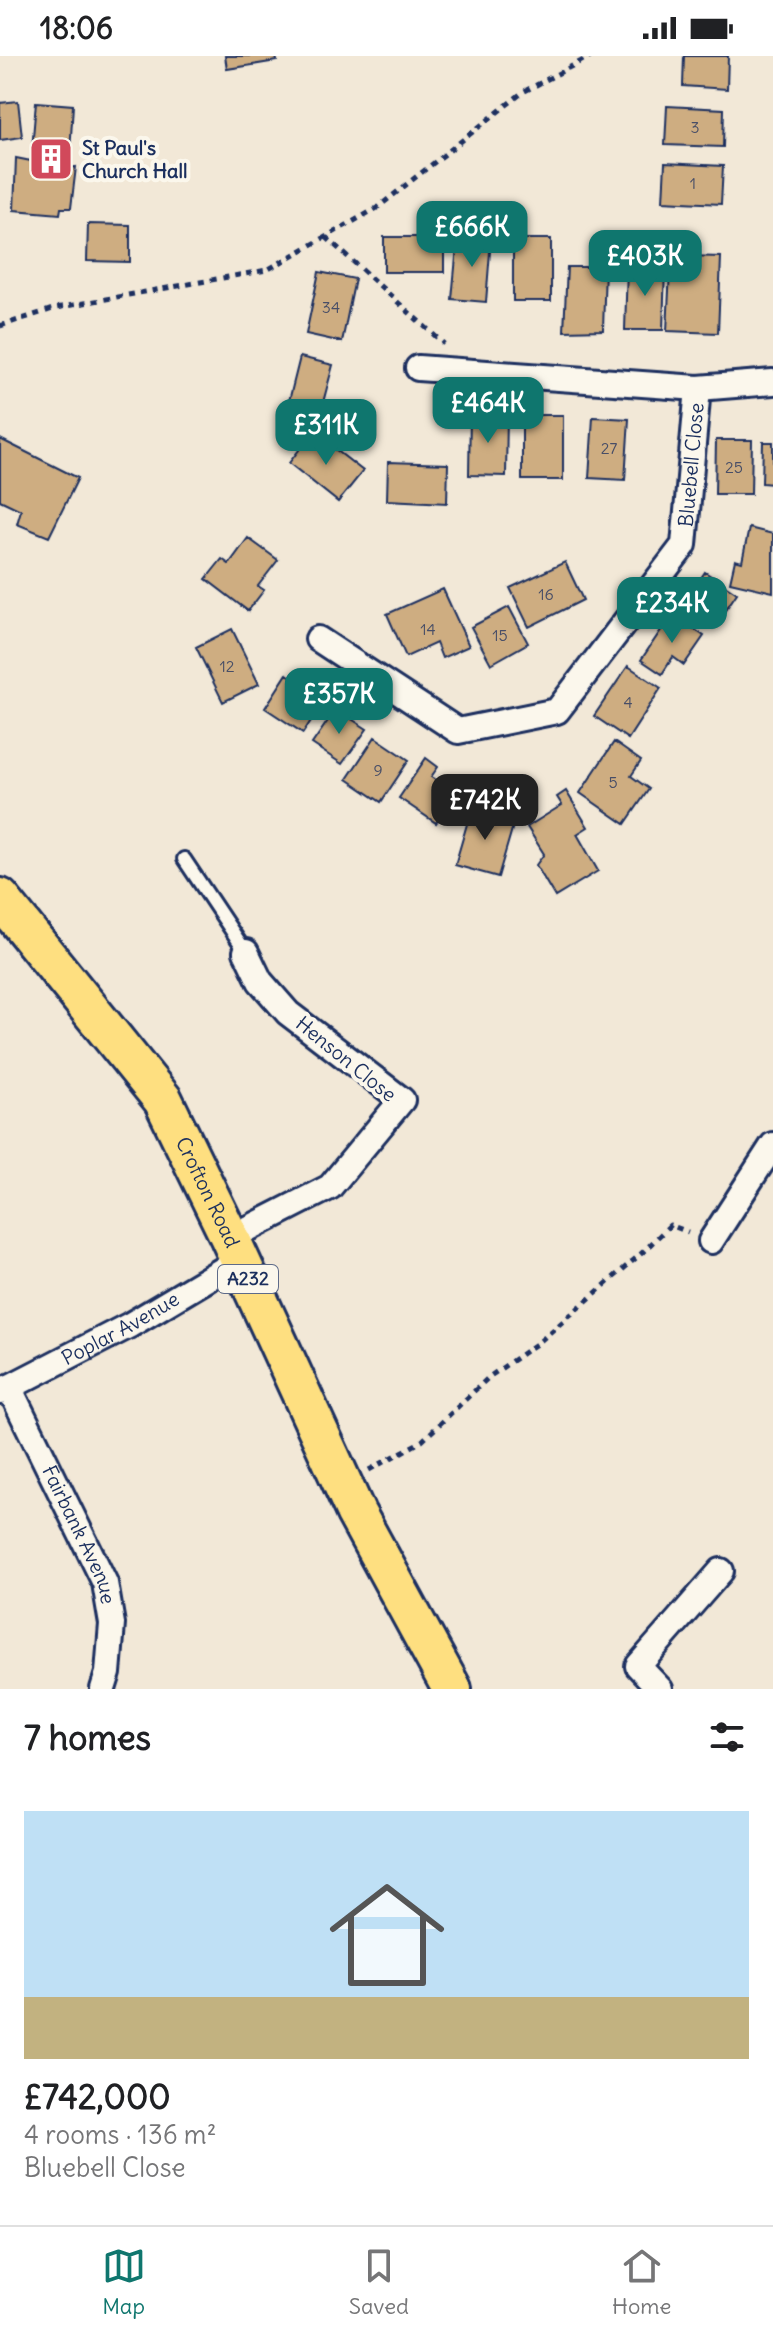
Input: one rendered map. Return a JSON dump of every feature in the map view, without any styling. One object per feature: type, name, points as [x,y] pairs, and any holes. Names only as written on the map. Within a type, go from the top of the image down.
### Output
[{"type":"main road","name":"Crofton Road","points":[[0,898],[163,1100],[343,1485],[452,1689]]},
{"type":"street","points":[[418,368],[698,388],[773,382]]},
{"type":"street","name":"Bluebell Close","points":[[318,639],[458,731],[557,711],[684,545],[698,388]]},
{"type":"street","name":"Henson Close","points":[[234,1249],[330,1187],[402,1100],[288,1013],[260,981],[246,952]]},
{"type":"street","points":[[711,1241],[773,1145]]},
{"type":"street","name":"Poplar Avenue","points":[[4,1390],[129,1326],[234,1249]]},
{"type":"street","name":"Fairbank Avenue","points":[[4,1390],[105,1583],[112,1624],[108,1673],[103,1689]]},
{"type":"street","points":[[660,1689],[638,1666],[721,1571]]},
{"type":"lane","points":[[184,859],[246,952]]},
{"type":"path","points":[[0,326],[56,308],[267,270],[377,208],[523,92],[591,56]]},
{"type":"path","points":[[326,237],[475,372]]},
{"type":"path","points":[[343,1485],[422,1441],[489,1377],[539,1342],[670,1225],[711,1241]]},
{"type":"building","points":[[225,56],[276,56],[277,61],[227,69]]},
{"type":"building","points":[[684,56],[728,56],[727,89],[683,86]]},
{"type":"building","points":[[18,101],[22,137],[0,140],[0,103]]},
{"type":"building","name":"St Paul's Church Hall","points":[[36,102],[73,105],[69,168],[76,167],[71,208],[61,208],[60,214],[14,210],[16,158],[31,161]]},
{"type":"building","points":[[667,106],[724,109],[723,147],[665,145]]},
{"type":"building","points":[[665,163],[723,166],[721,204],[663,201]]},
{"type":"building","points":[[88,224],[130,225],[130,262],[87,261]]},
{"type":"building","points":[[458,236],[491,239],[486,302],[452,299]]},
{"type":"building","points":[[384,237],[444,237],[444,272],[384,272]]},
{"type":"building","points":[[513,239],[551,239],[551,301],[513,301]]},
{"type":"building","points":[[686,256],[721,257],[718,333],[667,331],[670,270],[685,270]]},
{"type":"building","points":[[567,267],[605,267],[603,330],[564,331]]},
{"type":"building","points":[[627,267],[665,267],[663,330],[625,330]]},
{"type":"building","points":[[319,272],[355,279],[342,342],[306,334]]},
{"type":"building","points":[[300,357],[333,365],[317,425],[285,417]]},
{"type":"building","points":[[470,415],[507,415],[506,476],[469,475]]},
{"type":"building","points":[[522,415],[563,415],[563,480],[522,480]]},
{"type":"building","points":[[593,417],[629,419],[625,480],[589,478]]},
{"type":"building","points":[[313,432],[363,471],[338,502],[289,463]]},
{"type":"building","points":[[0,439],[78,478],[49,537],[17,524],[21,510],[0,500]]},
{"type":"building","points":[[716,440],[752,440],[751,494],[715,494]]},
{"type":"building","points":[[763,442],[773,442],[773,484],[762,483]]},
{"type":"building","points":[[388,462],[448,464],[447,503],[387,500]]},
{"type":"building","points":[[749,528],[773,534],[773,592],[730,582],[735,560],[742,562]]},
{"type":"building","points":[[248,538],[278,560],[258,586],[264,590],[248,611],[206,579],[222,559],[229,564]]},
{"type":"building","points":[[565,562],[583,600],[529,627],[510,588]]},
{"type":"building","points":[[705,572],[737,593],[713,628],[682,606]]},
{"type":"building","points":[[443,589],[469,646],[442,658],[436,643],[406,657],[387,614]]},
{"type":"building","points":[[509,607],[528,643],[491,664],[471,627]]},
{"type":"building","points":[[672,614],[704,636],[684,665],[673,657],[662,674],[641,660]]},
{"type":"building","points":[[232,629],[259,684],[223,702],[196,647]]},
{"type":"building","points":[[628,666],[661,688],[628,739],[594,716]]},
{"type":"building","points":[[287,674],[325,699],[303,733],[265,708]]},
{"type":"building","points":[[336,709],[367,729],[342,764],[312,744]]},
{"type":"building","points":[[375,737],[409,760],[381,802],[347,779]]},
{"type":"building","points":[[614,742],[641,761],[631,776],[649,789],[625,824],[580,793]]},
{"type":"building","points":[[426,758],[438,767],[431,777],[456,794],[436,823],[399,798]]},
{"type":"building","points":[[566,791],[588,827],[577,834],[598,871],[555,897],[536,865],[544,854],[527,827],[562,805],[557,797]]},
{"type":"building","points":[[472,807],[515,819],[498,877],[455,865]]},
{"type":"place","name":"St Paul's Church Hall","points":[[51,159]]}]
